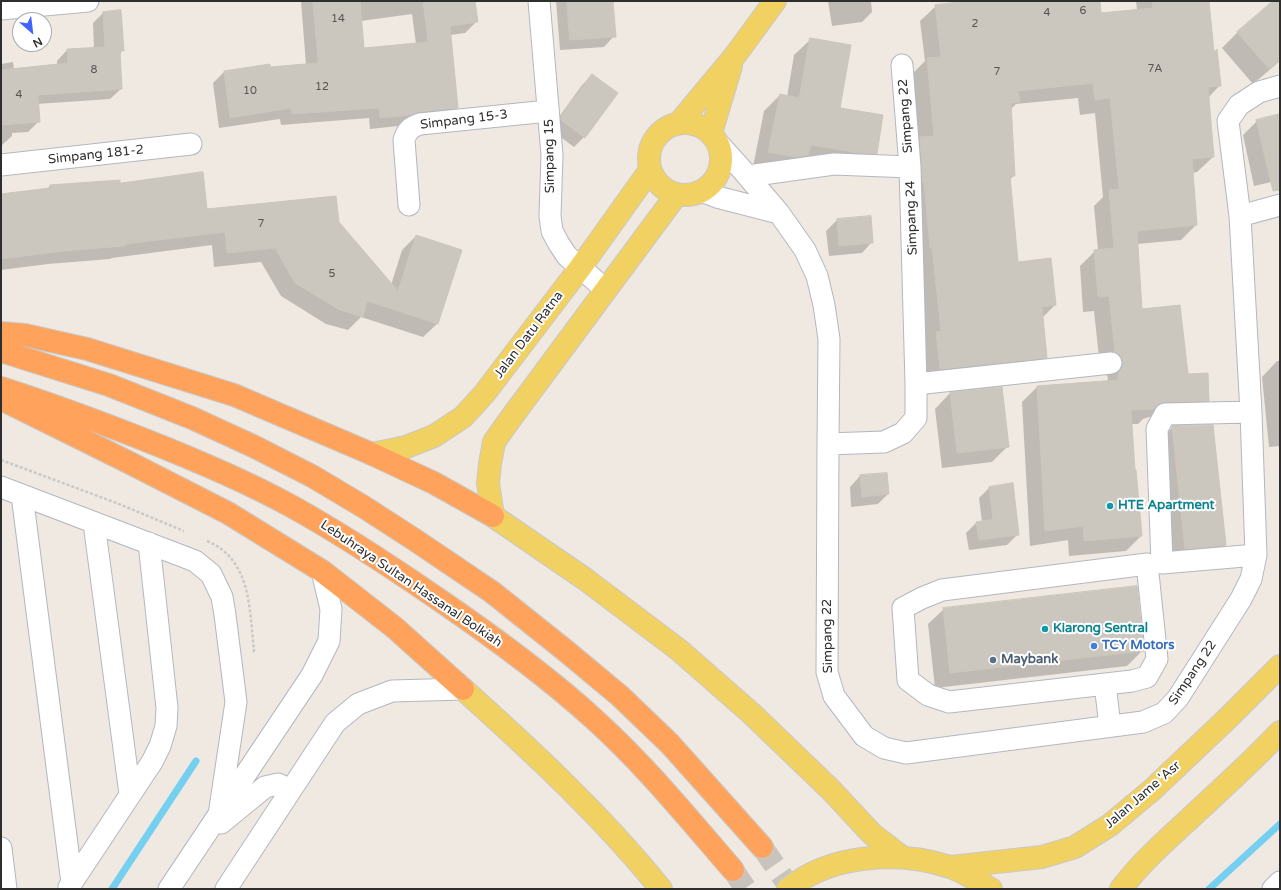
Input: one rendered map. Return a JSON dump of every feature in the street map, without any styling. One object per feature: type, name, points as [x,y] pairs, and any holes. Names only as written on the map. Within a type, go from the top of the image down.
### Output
[{"type":"highway","points":[[1,333],[25,335],[87,350],[234,395],[372,454],[434,483],[493,516]]},
{"type":"highway","points":[[1,351],[108,385],[199,421],[312,476],[415,540],[492,592],[620,696],[670,744],[762,847]]},
{"type":"highway","name":"Lebuhraya Sultan Hassanal Bolkiah","points":[[1,388],[102,423],[172,450],[232,476],[283,502],[350,540],[470,621],[539,673],[594,718],[644,768],[733,870]]},
{"type":"highway","points":[[1,399],[228,513],[322,572],[395,628],[463,689]]},
{"type":"main road","points":[[679,124],[734,57],[775,1]]},
{"type":"main road","points":[[714,137],[734,57]]},
{"type":"main road","points":[[690,123],[701,126],[714,137],[721,153],[721,164],[718,175],[710,185],[701,191],[689,195],[677,194],[665,190],[656,181],[650,170],[649,158],[651,146],[658,135],[668,127],[679,124],[690,123]]},
{"type":"main road","name":"Jalan Datu Ratna","points":[[372,454],[406,447],[434,436],[463,416],[484,394],[580,268],[650,170]]},
{"type":"main road","points":[[677,194],[494,442],[488,483],[493,516],[586,579],[679,650],[752,714],[831,790],[872,834],[902,857]]},
{"type":"main road","name":"Jalan Jame 'Asr","points":[[951,867],[1042,857],[1075,847],[1110,826],[1152,790],[1280,666]]},
{"type":"main road","points":[[463,689],[533,753],[593,812],[661,889]]},
{"type":"main road","points":[[1121,889],[1155,850],[1262,751],[1280,732]]},
{"type":"main road","points":[[788,889],[795,883],[822,869],[861,858],[902,857],[951,867],[991,889]]},
{"type":"street","points":[[1,9],[88,1]]},
{"type":"street","name":"Simpang 15","points":[[539,1],[552,155],[550,216],[552,231],[567,256],[606,290]]},
{"type":"street","name":"Simpang 22","points":[[902,65],[910,167]]},
{"type":"street","name":"Simpang 22","points":[[714,137],[779,213],[806,250],[816,276],[824,305],[829,339],[827,672],[834,696],[864,736],[884,748],[906,753],[1143,722],[1164,713],[1178,698],[1241,599],[1251,579],[1256,555],[1251,412],[1240,216],[1228,121],[1239,105],[1259,92],[1280,86]]},
{"type":"street","name":"Simpang 15-3","points":[[409,205],[404,140],[406,132],[412,127],[420,124],[548,111]]},
{"type":"street","name":"Simpang 181-2","points":[[1,165],[191,144]]},
{"type":"street","name":"Simpang 24","points":[[748,176],[834,164],[910,167],[916,418],[903,433],[884,442],[828,444]]},
{"type":"street","points":[[701,191],[717,197],[779,213]]},
{"type":"street","points":[[1240,216],[1280,205]]},
{"type":"street","points":[[916,384],[1111,363]]},
{"type":"street","points":[[1251,412],[1165,414],[1157,429],[1162,563],[1256,555]]},
{"type":"street","points":[[1,487],[195,561],[211,574],[222,597],[226,615],[236,702],[218,815]]},
{"type":"street","points":[[22,495],[69,886]]},
{"type":"street","points":[[94,523],[130,794]]},
{"type":"street","points":[[69,886],[152,762],[160,746],[166,726],[166,708],[149,544]]},
{"type":"street","points":[[1147,564],[1157,659],[1147,677],[1132,681],[1105,684],[949,702],[928,695],[908,680],[903,608],[942,590],[1147,564]]},
{"type":"street","points":[[169,889],[312,675],[329,641],[330,608],[322,572]]},
{"type":"street","points":[[1105,684],[1110,726]]},
{"type":"street","points":[[226,889],[335,723],[358,704],[392,691],[463,689]]},
{"type":"street","points":[[203,839],[265,787],[278,784],[292,790]]},
{"type":"street","points":[[1,848],[6,889]]},
{"type":"street","points":[[1273,889],[1280,882]]},
{"type":"building","points":[[313,1],[360,1],[364,48],[428,42],[423,1],[475,1],[478,22],[450,26],[458,108],[380,118],[379,108],[292,114],[291,108],[230,118],[224,71],[270,64],[270,67],[318,63]]},
{"type":"building","points":[[567,1],[613,1],[616,37],[570,40]]},
{"type":"building","points":[[969,1],[1100,1],[1101,13],[1153,8],[1152,1],[1209,1],[1214,52],[1217,49],[1221,86],[1208,87],[1214,157],[1192,159],[1197,225],[1137,231],[1142,309],[1180,305],[1188,374],[1208,373],[1209,401],[1165,402],[1158,404],[1154,409],[1131,410],[1135,470],[1142,536],[1084,541],[1083,526],[1045,531],[1037,386],[1118,380],[1118,373],[1122,368],[1123,362],[1120,356],[1115,352],[1109,296],[1098,297],[1094,250],[1114,248],[1109,190],[1119,189],[1110,98],[1095,100],[1093,83],[1018,91],[1020,102],[1011,103],[1015,176],[1010,176],[1018,262],[1051,258],[1056,305],[1042,307],[1047,358],[940,369],[936,332],[941,331],[932,248],[930,248],[924,182],[922,182],[920,137],[934,136],[927,58],[941,57],[935,5]]},
{"type":"building","points":[[1273,1],[1280,1],[1280,60],[1269,69],[1237,32]]},
{"type":"building","points":[[121,10],[124,51],[120,51],[122,89],[38,95],[40,122],[1,125],[1,70],[68,63],[67,49],[105,47],[103,12]]},
{"type":"building","points":[[810,38],[851,45],[840,108],[883,115],[877,154],[859,153],[811,145],[808,155],[796,157],[768,152],[780,94],[799,98]]},
{"type":"building","points":[[592,74],[618,93],[585,138],[561,120],[561,116]]},
{"type":"building","points":[[1280,114],[1280,190],[1273,191],[1256,120]]},
{"type":"building","points":[[203,172],[207,209],[336,196],[339,222],[398,291],[416,235],[462,250],[438,324],[367,301],[363,317],[340,310],[295,283],[275,248],[227,253],[225,232],[125,244],[125,246],[63,251],[1,259],[1,194],[50,188],[50,185],[120,180],[120,183]]},
{"type":"building","points":[[871,216],[873,243],[839,246],[837,219]]},
{"type":"building","points":[[1002,387],[1009,447],[957,453],[950,392]]},
{"type":"building","points":[[1213,425],[1226,545],[1185,549],[1172,426]]},
{"type":"building","points":[[887,473],[889,494],[862,497],[860,475]]},
{"type":"building","points":[[1013,483],[1019,535],[979,540],[976,522],[993,519],[989,487]]},
{"type":"building","name":"Kiarong Sentral","points":[[1137,586],[1144,651],[950,673],[943,608]]},
{"type":"waterway","points":[[112,889],[196,761]]},
{"type":"waterway","points":[[1209,889],[1280,824]]},
{"type":"tunnel","points":[[762,847],[791,889]]},
{"type":"tunnel","points":[[733,870],[746,889]]},
{"type":"place","name":"HTE Apartment","points":[[1110,506]]},
{"type":"place","name":"Kiarong Sentral","points":[[1045,629]]},
{"type":"place","name":"TCY Motors","points":[[1094,646]]},
{"type":"place","name":"Maybank","points":[[993,660]]}]
